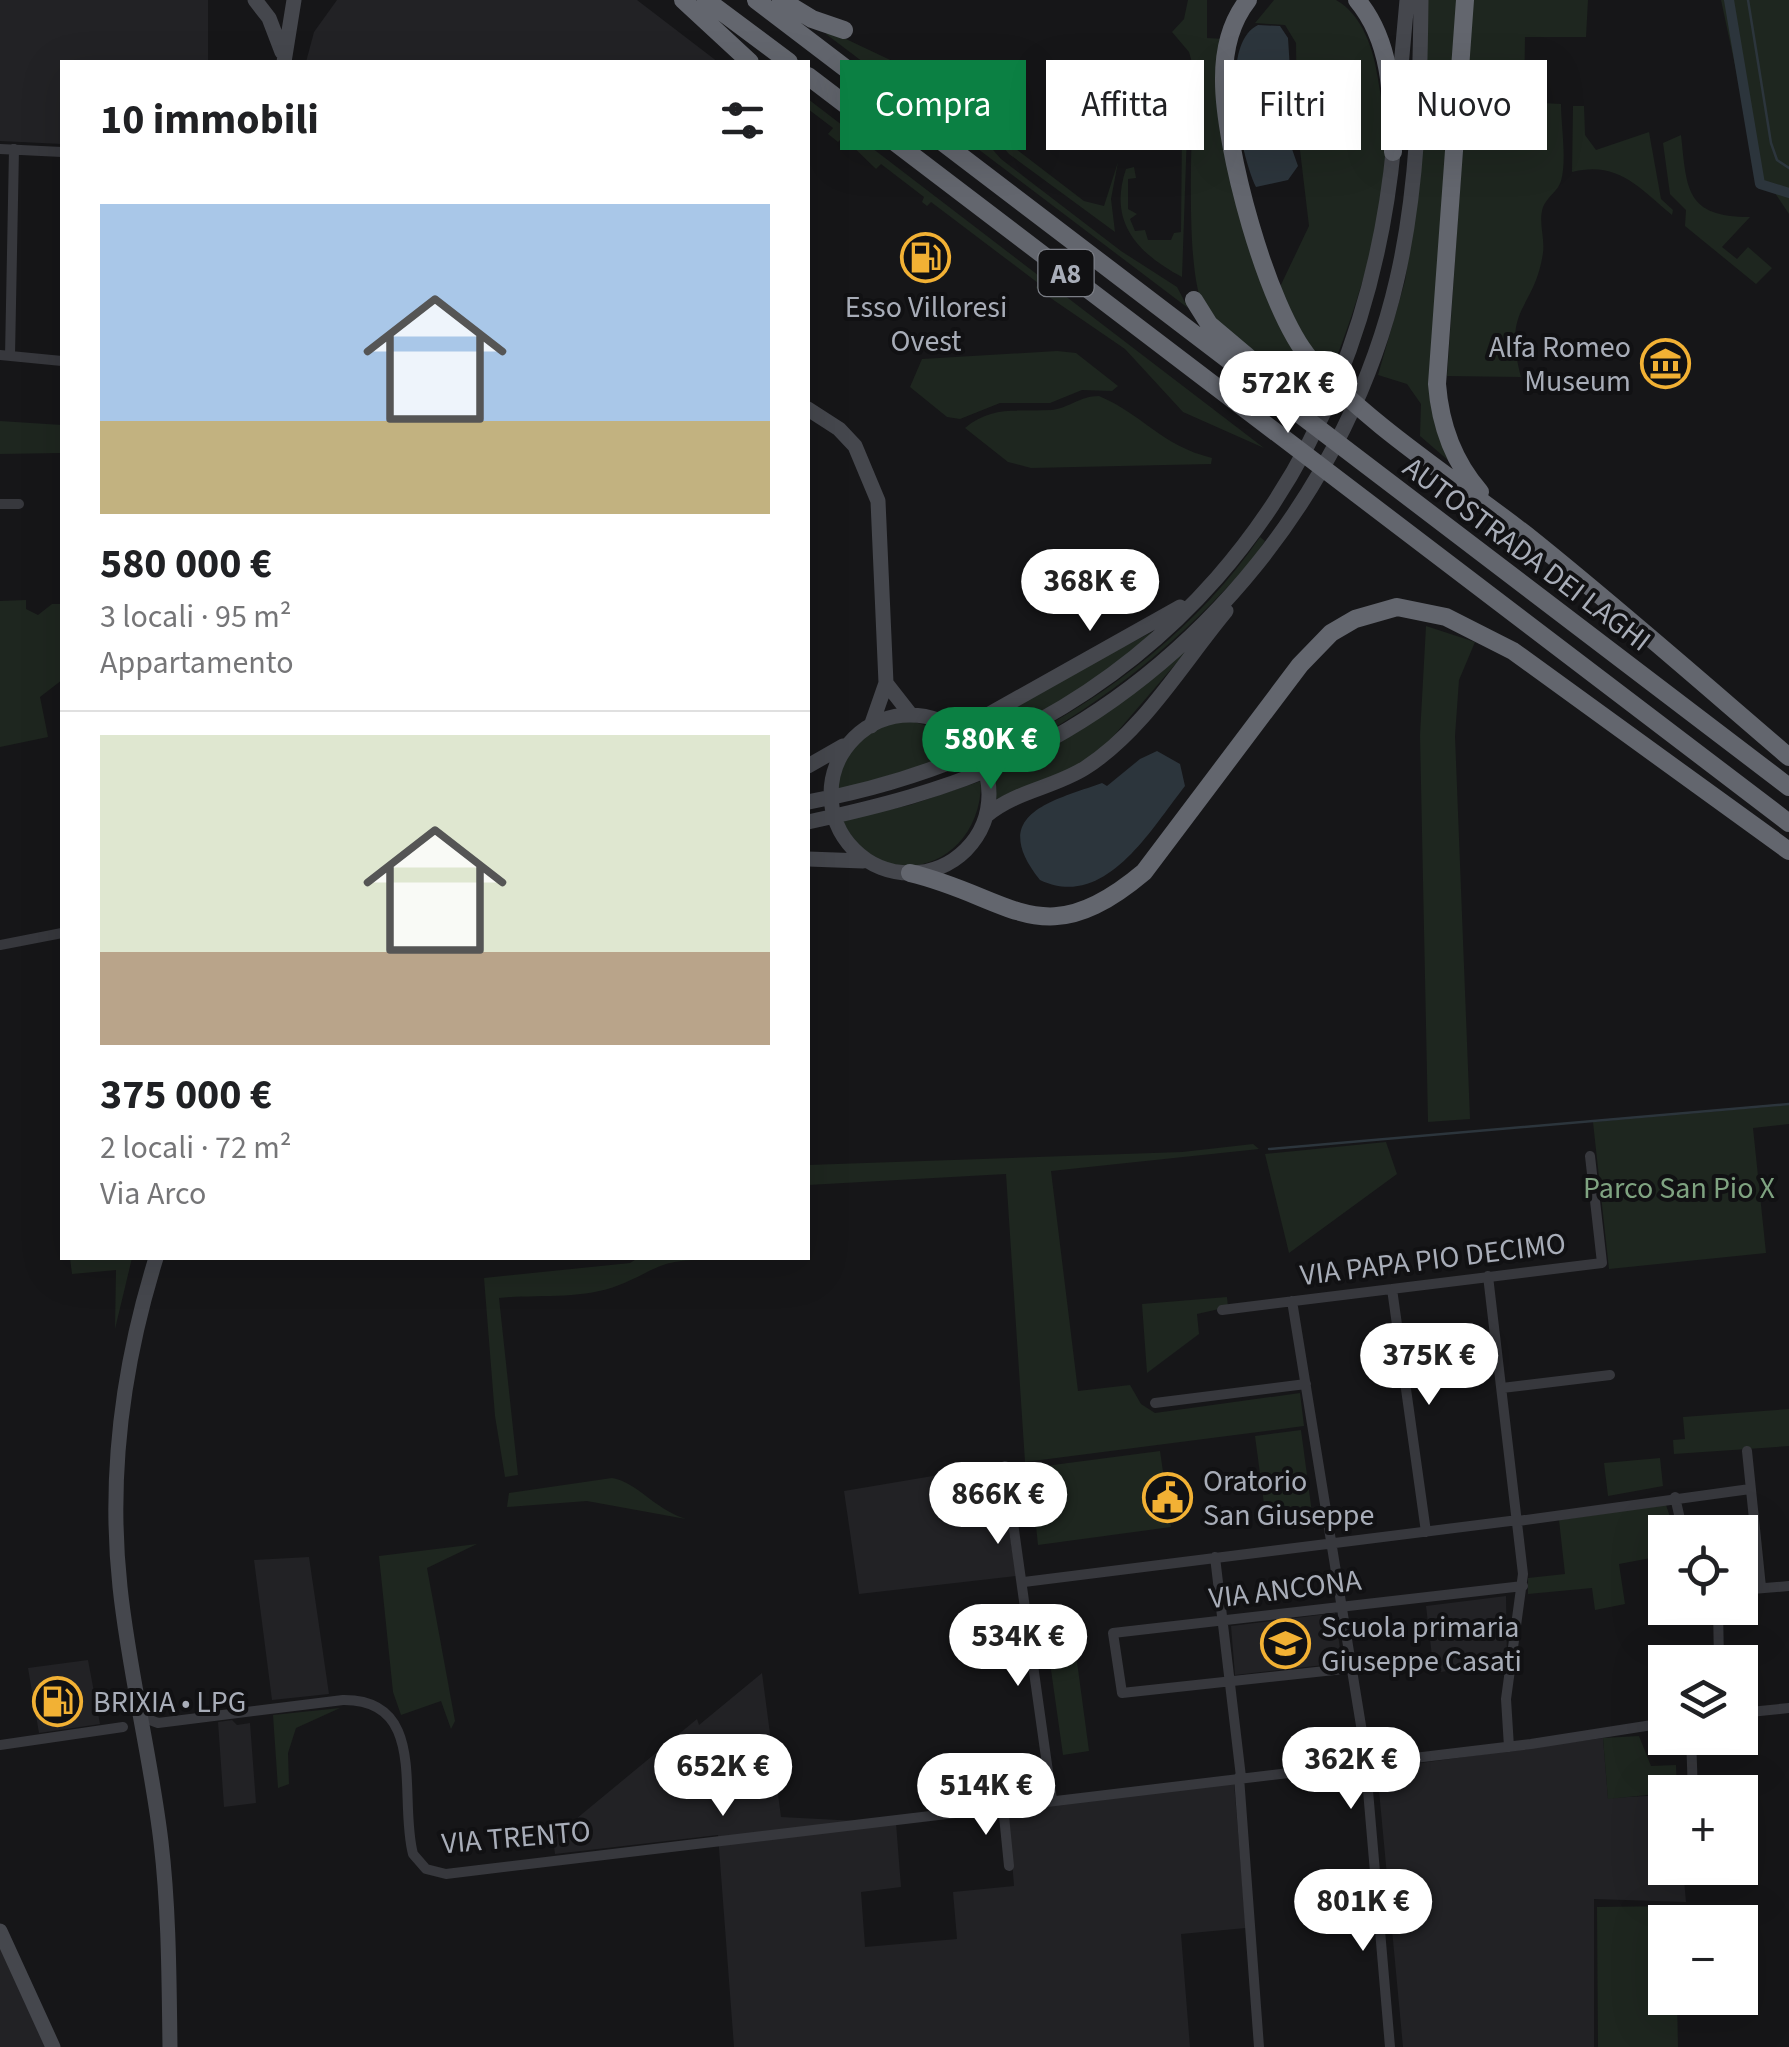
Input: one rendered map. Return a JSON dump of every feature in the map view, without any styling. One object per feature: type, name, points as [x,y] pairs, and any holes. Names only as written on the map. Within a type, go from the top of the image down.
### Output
[{"type":"highway","points":[[684,0],[748,60]]},
{"type":"highway","points":[[706,0],[786,60]]},
{"type":"highway","name":"AUTOSTRADA DEI LAGHI","points":[[756,0],[1789,787]]},
{"type":"highway","points":[[782,0],[812,19],[844,30]]},
{"type":"highway","points":[[1248,0],[1228,42],[1226,112],[1268,276],[1287,324],[1328,377],[1531,540],[1789,757]]},
{"type":"highway","points":[[1358,0],[1376,29],[1386,63],[1394,152]]},
{"type":"highway","points":[[1465,0],[1444,262],[1438,406],[1467,478],[1531,540]]},
{"type":"highway","name":"AUTOSTRADA DEI LAGHI","points":[[810,78],[1789,823]]},
{"type":"highway","points":[[1194,300],[1209,324],[1273,376],[1360,460]]},
{"type":"highway","points":[[910,873],[957,886],[1002,910],[1038,917],[1074,914],[1108,900],[1144,872],[1313,651],[1355,619],[1397,607],[1446,617],[1513,650],[1789,850]]},
{"type":"main road","points":[[255,0],[274,6],[294,0],[284,59]]},
{"type":"main road","points":[[255,0],[269,18],[284,59]]},
{"type":"main road","points":[[810,802],[857,793],[949,766],[1054,715],[1120,670],[1189,609],[1252,534],[1301,459],[1349,350],[1383,222],[1394,152],[1407,0]]},
{"type":"main road","points":[[810,859],[847,858],[910,873],[950,862],[972,842],[987,815],[1005,800],[1082,770],[1114,747],[1271,548],[1319,474],[1370,365],[1388,313],[1408,217],[1420,84],[1421,0]]},
{"type":"main road","points":[[810,411],[838,429],[854,446],[875,488],[881,523],[886,683],[871,726]]},
{"type":"main road","points":[[950,726],[984,716],[1159,622],[1234,558]]},
{"type":"main road","points":[[810,822],[957,782],[1008,760],[1109,702],[1176,646],[1254,571]]},
{"type":"main road","points":[[886,683],[910,715]]},
{"type":"main road","points":[[810,765],[871,726],[910,715],[950,726],[966,738],[987,774],[987,815]]},
{"type":"main road","points":[[854,738],[834,774],[832,804],[842,834],[871,862]]},
{"type":"main road","points":[[155,1260],[132,1346],[117,1467],[120,1591],[166,1890],[170,2047]]},
{"type":"main road","points":[[0,1931],[53,2047]]},
{"type":"street","points":[[0,149],[60,152]]},
{"type":"street","points":[[14,150],[5,356],[60,361]]},
{"type":"street","points":[[0,504],[19,504]]},
{"type":"street","points":[[0,944],[60,933]]},
{"type":"street","name":"VIA PAPA PIO DECIMO","points":[[1222,1310],[1602,1263],[1590,1156]]},
{"type":"street","points":[[1488,1276],[1523,1586],[1506,1699],[1509,1747]]},
{"type":"street","points":[[1392,1289],[1426,1532]]},
{"type":"street","points":[[1292,1301],[1366,1762],[1390,2047]]},
{"type":"street","points":[[1502,1388],[1610,1375]]},
{"type":"street","points":[[1155,1403],[1306,1384]]},
{"type":"street","points":[[1746,1451],[1761,1587]]},
{"type":"street","points":[[1005,1466],[1052,1800]]},
{"type":"street","points":[[1024,1582],[1750,1489]]},
{"type":"street","points":[[1676,1497],[1680,1515]]},
{"type":"street","points":[[1215,1557],[1240,1777],[1259,2047]]},
{"type":"street","name":"VIA ANCONA","points":[[1229,1682],[1122,1693],[1114,1633],[1523,1586]]},
{"type":"street","points":[[1758,1587],[1789,1586]]},
{"type":"street","points":[[1229,1682],[1353,1668]]},
{"type":"street","name":"VIA TRENTO","points":[[158,1723],[343,1700],[372,1702],[384,1709],[399,1732],[413,1854],[419,1864],[440,1873],[1509,1747],[1648,1726]]},
{"type":"street","points":[[1758,1711],[1789,1708]]},
{"type":"street","points":[[142,1717],[158,1723],[145,1734]]},
{"type":"street","points":[[0,1745],[123,1728]]},
{"type":"street","points":[[1003,1806],[1009,1866]]},
{"type":"shaded area","points":[[0,0],[208,0],[208,60],[60,60],[60,144],[0,141]]},
{"type":"shaded area","points":[[337,0],[637,0],[715,60],[307,60],[314,32]]},
{"type":"shaded area","points":[[1258,25],[1280,26],[1288,38],[1289,60],[1238,60],[1246,36]]},
{"type":"shaded area","points":[[1244,150],[1292,150],[1298,166],[1288,180],[1256,187]]},
{"type":"shaded area","points":[[1157,751],[1180,764],[1185,786],[1141,843],[1105,875],[1085,884],[1063,887],[1040,880],[1025,858],[1020,840],[1023,825],[1032,814],[1064,796],[1102,783],[1107,786],[1140,759]]},
{"type":"shaded area","points":[[986,1467],[1000,1469],[1016,1576],[859,1594],[844,1491]]},
{"type":"shaded area","points":[[309,1557],[329,1694],[272,1700],[254,1560]]},
{"type":"shaded area","points":[[1506,1596],[1507,1662],[1434,1673],[1426,1606]]},
{"type":"shaded area","name":"Scuola primaria Giuseppe Casati","points":[[1335,1613],[1342,1663],[1235,1675],[1231,1626]]},
{"type":"shaded area","points":[[88,1660],[100,1724],[39,1733],[28,1668]]},
{"type":"shaded area","points":[[762,1673],[781,1817],[896,1823],[901,1887],[861,1892],[865,1947],[957,1939],[953,1892],[1014,1886],[1008,1809],[1234,1783],[1246,1928],[1181,1934],[1190,2047],[734,2047],[718,1835],[555,1854],[553,1838],[697,1719],[699,1725]]},
{"type":"shaded area","points":[[232,1720],[237,1725],[250,1723],[256,1803],[224,1807],[218,1722]]},
{"type":"shaded area","points":[[1603,1738],[1608,1798],[1648,1796],[1648,1885],[1684,1885],[1686,1902],[1594,1899],[1594,2047],[1403,2047],[1377,1769]]},
{"type":"shaded area","points":[[0,1942],[47,2047],[0,2047]]},
{"type":"green space","points":[[1188,0],[1207,0],[1207,38],[1224,39],[1220,71],[1224,90],[1224,150],[1236,150],[1263,277],[1327,384],[1319,402],[1228,334],[1206,311],[1199,292],[1192,231],[1192,150],[1204,150],[1204,60],[1191,60],[1172,32],[1184,19]]},
{"type":"green space","points":[[1274,0],[1336,0],[1360,24],[1376,68],[1381,98],[1381,150],[1385,150],[1381,200],[1360,288],[1331,372],[1318,360],[1278,291],[1309,226],[1300,150],[1361,150],[1361,60],[1296,60],[1296,43],[1285,25],[1255,23]]},
{"type":"green space","points":[[1427,0],[1461,0],[1457,60],[1425,60]]},
{"type":"green space","points":[[1473,0],[1588,0],[1586,37],[1525,37],[1525,60],[1469,60]]},
{"type":"green space","points":[[1721,0],[1789,0],[1789,214],[1759,177]]},
{"type":"green space","points":[[829,31],[890,60],[860,60],[826,34]]},
{"type":"green space","points":[[810,101],[840,123],[838,142],[828,134],[833,128],[810,111]]},
{"type":"green space","points":[[1547,103],[1561,104],[1563,173],[1560,185],[1543,207],[1539,272],[1517,322],[1516,353],[1521,377],[1447,376],[1463,150],[1547,150]]},
{"type":"green space","points":[[1573,106],[1584,106],[1585,135],[1596,150],[1649,132],[1661,199],[1673,210],[1672,215],[1638,186],[1615,173],[1588,169],[1572,172]]},
{"type":"green space","points":[[1681,135],[1685,171],[1693,196],[1713,212],[1750,217],[1722,247],[1737,259],[1748,247],[1772,268],[1756,284],[1685,226],[1686,210],[1670,194],[1663,143]]},
{"type":"green space","points":[[856,150],[875,150],[1264,448],[1183,412],[1125,349],[1036,288],[1038,283],[931,202],[927,206],[922,202],[924,197],[881,164],[876,169]]},
{"type":"green space","points":[[979,150],[993,150],[1121,251],[1177,287],[1188,308]]},
{"type":"green space","points":[[1006,150],[1017,150],[1084,201],[1104,206],[1118,162],[1111,199],[1115,232]]},
{"type":"green space","points":[[1182,150],[1186,150],[1182,277],[1152,257],[1130,234],[1121,205],[1126,169],[1134,167],[1136,178],[1128,179],[1128,209],[1137,214],[1130,219],[1135,231],[1145,230],[1148,240],[1171,240],[1174,233],[1181,232]]},
{"type":"green space","points":[[1421,150],[1450,150],[1433,384],[1464,474],[1420,436],[1421,404],[1407,384],[1378,375],[1405,281]]},
{"type":"green space","points":[[1076,353],[1118,386],[1112,391],[1082,390],[1050,403],[1000,403],[960,419],[947,417],[910,387],[922,359]]},
{"type":"green space","points":[[1099,396],[1179,446],[1212,458],[1211,464],[1031,468],[1008,462],[965,428],[996,413],[1052,410]]},
{"type":"green space","points":[[0,421],[60,425],[60,453],[0,454]]},
{"type":"green space","points":[[1260,537],[1265,541],[1253,559],[1169,644],[1077,714],[1007,755],[1006,747],[1113,684],[1178,631],[1208,602]]},
{"type":"green space","points":[[26,600],[26,609],[38,615],[52,604],[60,604],[60,682],[40,697],[48,737],[0,747],[0,601]]},
{"type":"green space","points":[[1426,626],[1475,642],[1459,680],[1455,736],[1470,1119],[1428,1122],[1420,735]]},
{"type":"green space","points":[[1158,629],[1077,696],[978,745],[964,728]]},
{"type":"green space","points":[[1191,646],[1105,746],[1075,767],[994,800],[992,777],[1011,769]]},
{"type":"green space","points":[[911,721],[948,732],[967,746],[947,758],[837,791],[844,763],[860,741],[883,727]]},
{"type":"green space","points":[[981,781],[977,811],[965,835],[948,853],[926,863],[903,866],[880,860],[859,845],[842,820],[910,805]]},
{"type":"green space","name":"Parco San Pio X","points":[[1789,1105],[1789,1124],[1753,1128],[1766,1253],[1609,1269],[1593,1122]]},
{"type":"green space","points":[[1386,1142],[1397,1174],[1289,1253],[1265,1154]]},
{"type":"green space","points":[[1253,1144],[1259,1149],[1051,1171],[1078,1391],[1130,1385],[1141,1404],[1155,1413],[1300,1393],[1304,1426],[1025,1462],[1006,1174],[810,1185],[810,1165],[1182,1152]]},
{"type":"green space","points":[[70,1260],[132,1260],[115,1329],[116,1270],[72,1274]]},
{"type":"green space","points":[[694,1260],[662,1265],[619,1285],[590,1293],[499,1298],[518,1475],[505,1477],[495,1416],[484,1278]]},
{"type":"green space","points":[[1227,1297],[1228,1307],[1197,1314],[1199,1334],[1147,1373],[1142,1304]]},
{"type":"green space","points":[[1789,1409],[1789,1446],[1674,1454],[1673,1440],[1685,1439],[1683,1417]]},
{"type":"green space","points":[[1301,1430],[1312,1513],[1266,1519],[1255,1436]]},
{"type":"green space","points":[[1160,1451],[1171,1527],[1038,1545],[1030,1468]]},
{"type":"green space","points":[[1660,1458],[1663,1486],[1608,1496],[1604,1463]]},
{"type":"green space","points":[[612,1478],[686,1519],[587,1501],[507,1507],[509,1493]]},
{"type":"green space","points":[[1666,1505],[1669,1515],[1648,1515],[1648,1559],[1619,1564],[1625,1604],[1595,1610],[1592,1588],[1528,1594],[1528,1578],[1565,1574],[1559,1520]]},
{"type":"green space","points":[[477,1544],[427,1568],[455,1721],[451,1729],[441,1701],[401,1715],[393,1692],[379,1556]]},
{"type":"green space","points":[[1071,1617],[1089,1751],[1063,1755],[1044,1620]]},
{"type":"green space","points":[[340,1708],[296,1728],[288,1753],[289,1784],[278,1788],[273,1715]]},
{"type":"green space","points":[[1639,1736],[1651,1766],[1676,1765],[1676,1775],[1648,1775],[1648,1795],[1608,1799],[1603,1738]]},
{"type":"green space","points":[[1648,1906],[1648,2015],[1677,2015],[1678,2047],[1598,2047],[1597,1907]]},
{"type":"waterway","points":[[1729,0],[1760,184],[1789,193]]},
{"type":"waterway","points":[[1748,0],[1771,143],[1777,160],[1789,168]]},
{"type":"waterway","points":[[1269,1149],[1789,1104]]},
{"type":"place","name":"Esso Villoresi Ovest","points":[[926,258]]},
{"type":"place","name":"Alfa Romeo Museum","points":[[1666,364]]},
{"type":"place","name":"Oratorio San Giuseppe","points":[[1168,1498]]},
{"type":"place","name":"Scuola primaria Giuseppe Casati","points":[[1286,1644]]},
{"type":"place","name":"BRIXIA • LPG","points":[[58,1702]]}]
